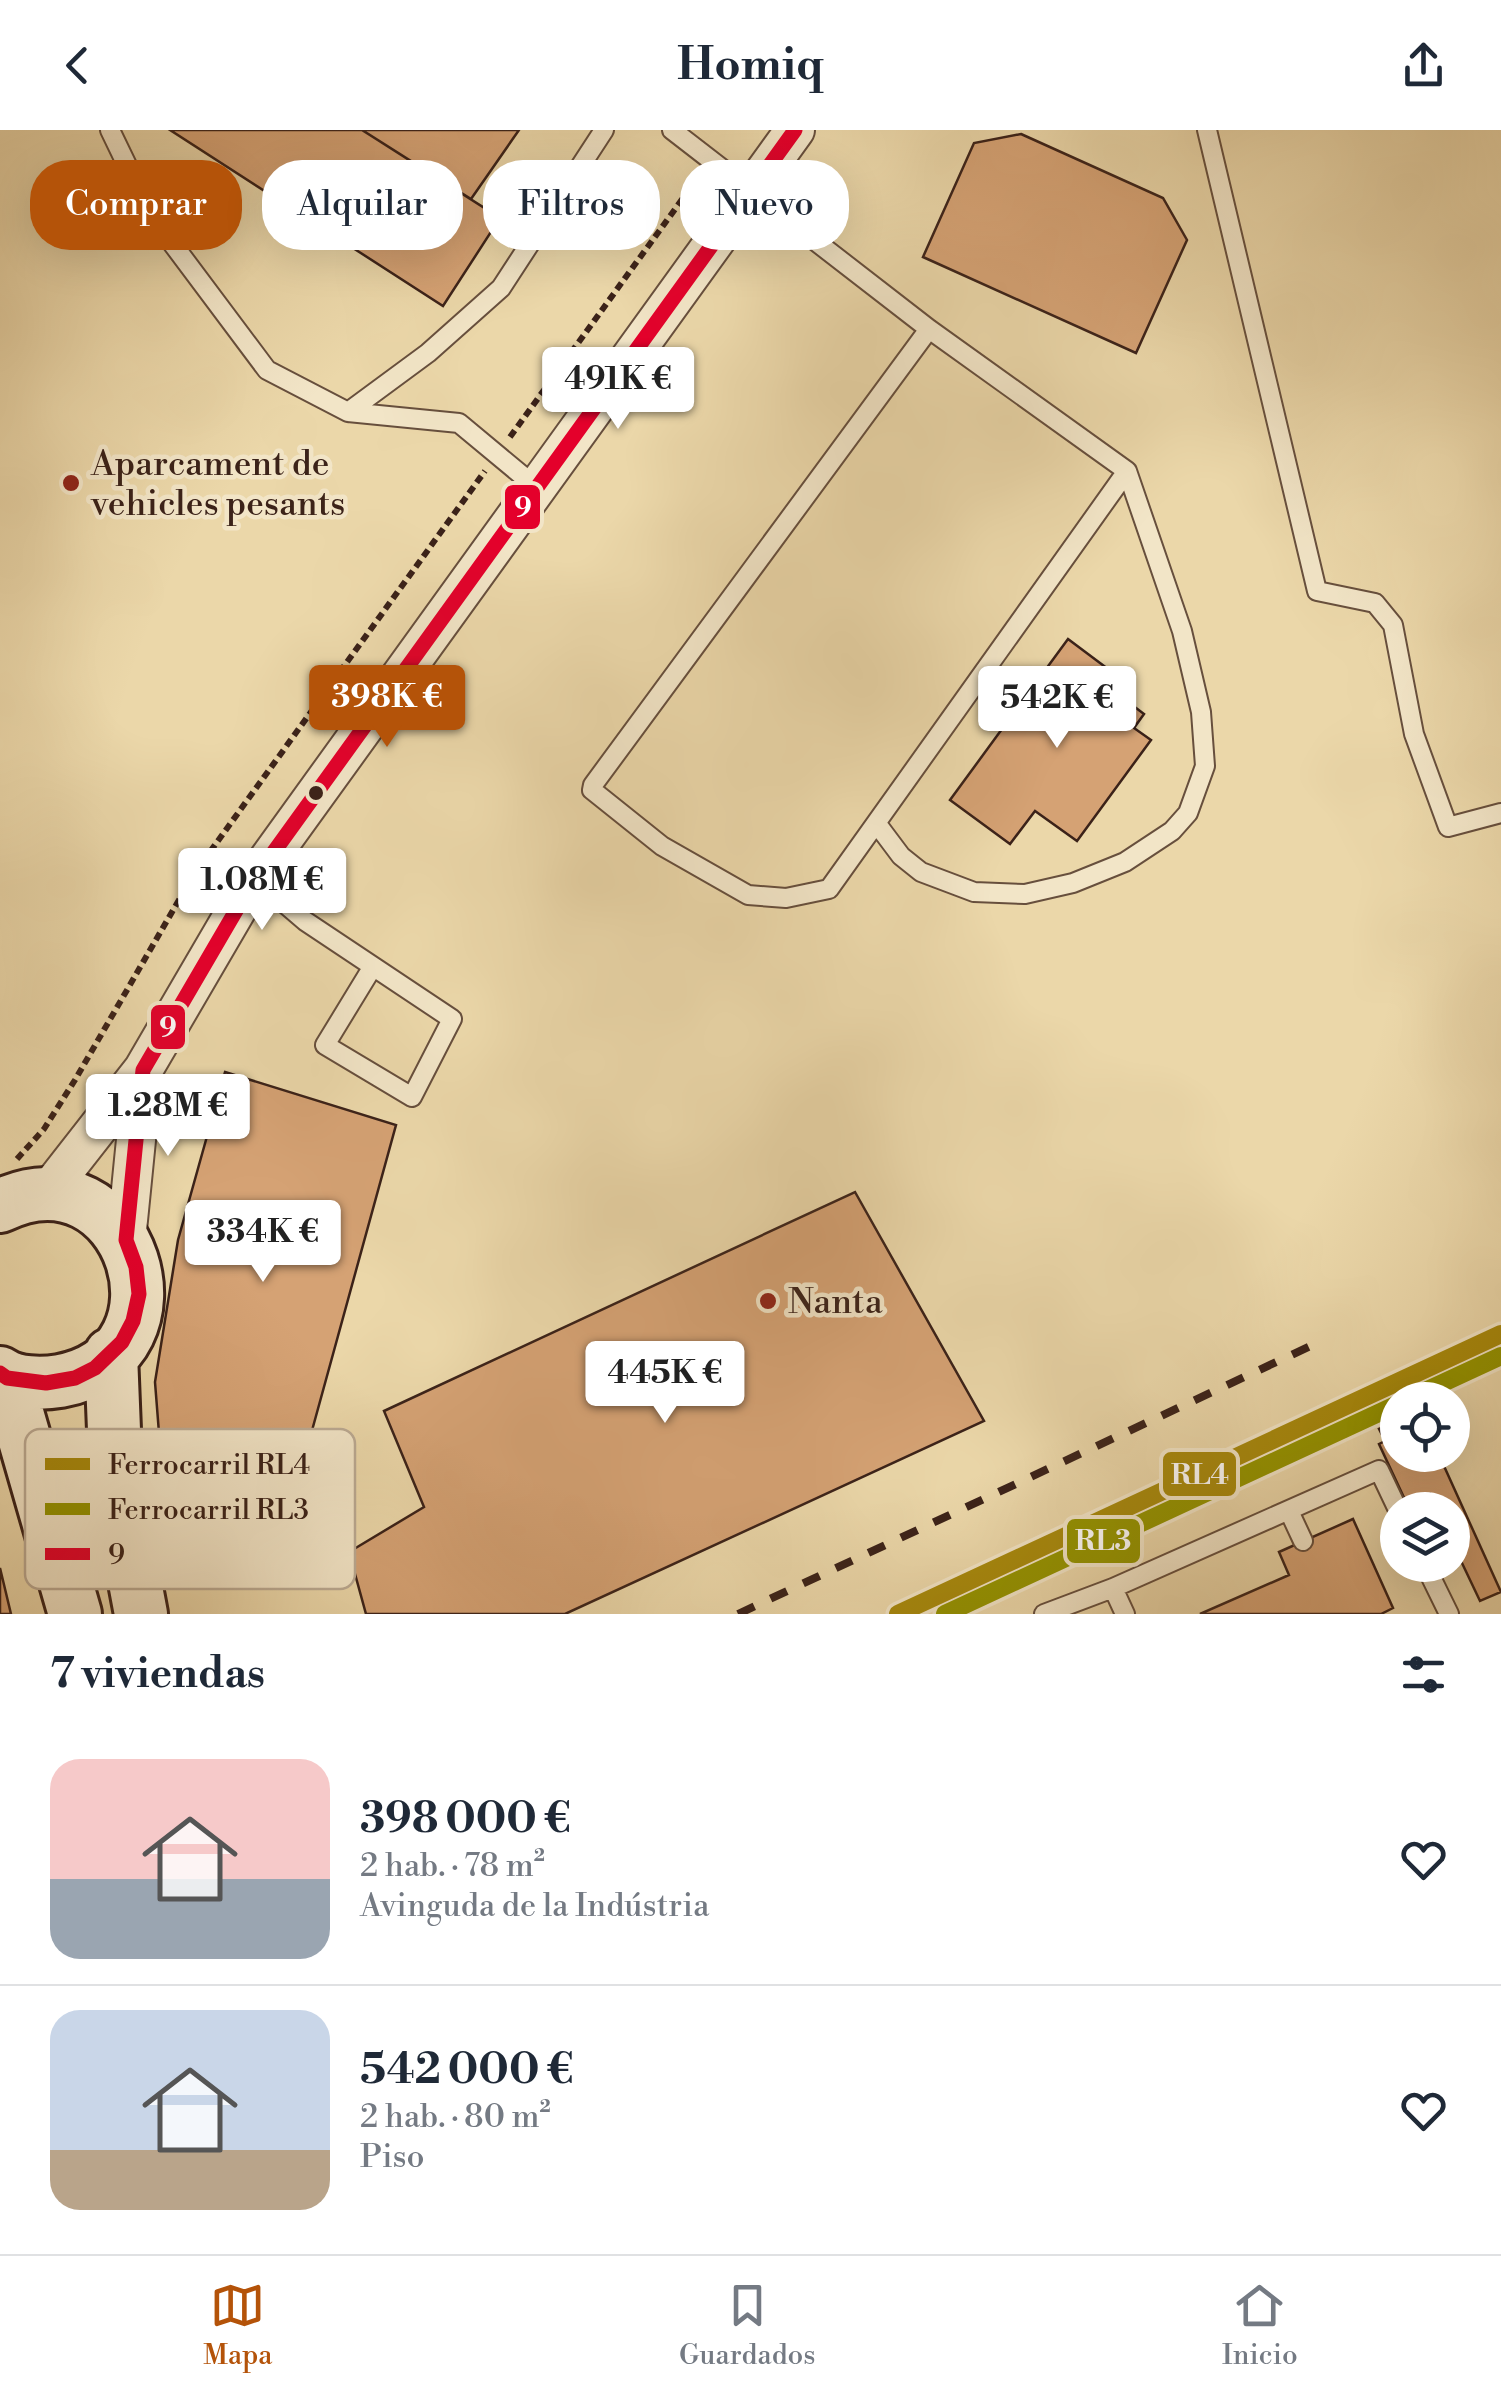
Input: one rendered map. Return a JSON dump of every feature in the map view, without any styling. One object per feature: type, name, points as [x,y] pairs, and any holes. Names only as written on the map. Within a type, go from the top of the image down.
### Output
[{"type":"main road","points":[[16,1190],[70,1198],[92,1207],[112,1222],[126,1240],[136,1267],[139,1294],[133,1322],[112,1354],[95,1368],[74,1378],[46,1383],[4,1376],[25,1446]]},
{"type":"main road","points":[[112,1354],[114,1429]]},
{"type":"main road","points":[[68,1589],[75,1614]]},
{"type":"main road","points":[[136,1589],[141,1614]]},
{"type":"street","points":[[773,160],[795,130]]},
{"type":"street","points":[[16,1190],[143,1070],[255,878],[708,250]]},
{"type":"street","points":[[126,1240],[143,1070]]},
{"type":"lane","points":[[110,130],[150,214],[266,370],[348,412],[459,423],[536,487]]},
{"type":"lane","points":[[348,412],[428,353],[502,288],[604,130]]},
{"type":"lane","points":[[672,130],[710,160]]},
{"type":"lane","points":[[1207,130],[1317,591],[1375,603],[1393,625],[1414,734],[1448,827],[1501,813]]},
{"type":"lane","points":[[827,250],[1126,472],[1182,631],[1201,712],[1205,766],[1188,813],[1172,831],[1124,862],[1074,884],[1025,894],[974,892],[921,872],[901,856],[877,824]]},
{"type":"lane","points":[[929,329],[596,780],[592,790],[662,846],[748,895],[770,899],[801,897],[829,889],[1126,472]]},
{"type":"lane","points":[[255,878],[306,922],[452,1018],[412,1097],[325,1046],[372,968]]},
{"type":"lane","points":[[1044,1614],[1114,1588],[1379,1470],[1389,1492]]},
{"type":"lane","points":[[1289,1511],[1303,1541]]},
{"type":"lane","points":[[1433,1582],[1449,1614]]},
{"type":"lane","points":[[1114,1588],[1125,1614]]},
{"type":"path","points":[[16,1190],[44,1129],[194,874],[680,201]]},
{"type":"building","points":[[170,130],[362,130],[409,160],[262,160],[262,189],[242,176],[242,160],[217,160]]},
{"type":"building","points":[[362,130],[519,130],[498,160],[483,160],[483,182],[471,199],[463,194],[463,160],[409,160]]},
{"type":"building","points":[[1021,134],[1163,198],[1187,240],[1136,353],[923,257],[974,143]]},
{"type":"building","points":[[463,194],[483,207],[483,244],[443,306],[356,250],[463,250]]},
{"type":"building","points":[[1068,639],[1128,684],[1119,695],[1144,714],[1134,728],[1151,740],[1077,841],[1035,811],[1010,844],[950,800]]},
{"type":"building","points":[[225,1072],[396,1125],[312,1429],[159,1429],[155,1382],[178,1240]]},
{"type":"building","name":"Nanta","points":[[855,1192],[984,1421],[565,1614],[366,1614],[355,1574],[355,1548],[424,1507],[384,1411]]},
{"type":"building","points":[[1392,1472],[1447,1472],[1456,1492],[1401,1492]]},
{"type":"building","points":[[1353,1519],[1393,1608],[1381,1614],[1200,1614],[1289,1575],[1279,1552]]},
{"type":"building","points":[[1470,1524],[1501,1592],[1480,1601],[1470,1580]]},
{"type":"building","points":[[0,1568],[11,1614],[0,1614]]},
{"type":"railway","points":[[738,1614],[1319,1342]]},
{"type":"rail line","name":"RL4","points":[[898,1614],[1501,1334]]},
{"type":"rail line","name":"RL3","points":[[1445,1382],[1501,1356]]},
{"type":"rail line","name":"RL3","points":[[945,1614],[1380,1412]]},
{"type":"transit line","name":"9","points":[[0,1373],[7,1378],[46,1383],[75,1378],[95,1368],[122,1342],[133,1321],[139,1294],[136,1267],[126,1240],[143,1070],[255,878],[795,130]]},
{"type":"place","name":"Aparcament de vehicles pesants","points":[[71,483]]},
{"type":"place","name":"Nanta","points":[[768,1301]]}]
